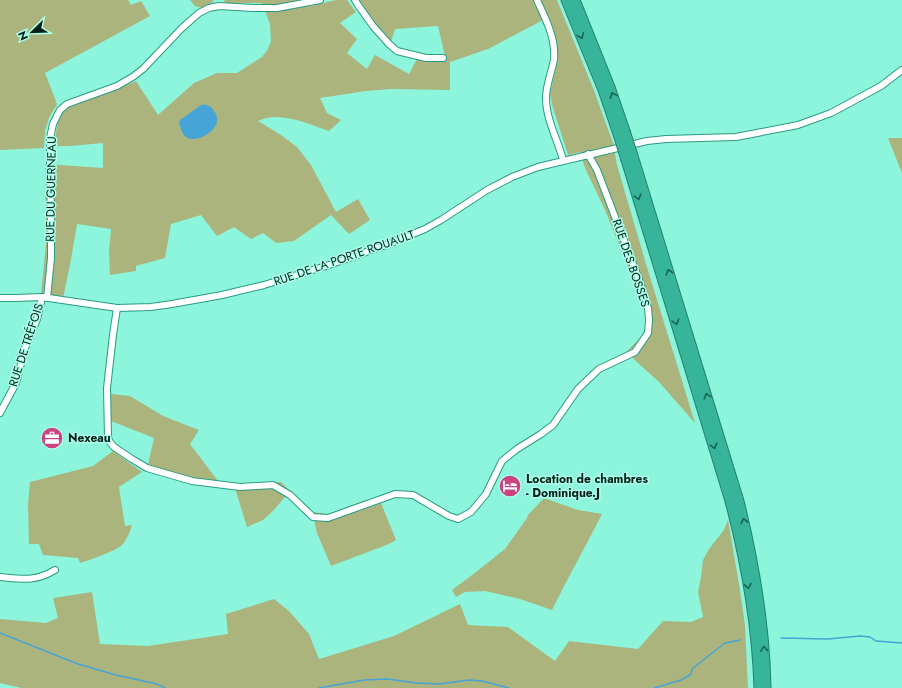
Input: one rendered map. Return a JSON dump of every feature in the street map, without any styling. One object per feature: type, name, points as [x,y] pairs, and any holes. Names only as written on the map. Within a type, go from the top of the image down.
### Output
[{"type":"highway","points":[[566,0],[622,133]]},
{"type":"highway","points":[[575,0],[610,87],[622,133],[739,533],[754,618],[759,688]]},
{"type":"highway","points":[[630,160],[739,501],[759,600],[765,655],[766,688]]},
{"type":"street","name":"RUE DU GUERNEAU","points":[[44,297],[50,258],[52,230],[50,138],[53,124],[60,110],[67,104],[117,86],[134,76],[143,69],[182,28],[199,13],[209,8],[219,6],[277,8],[320,0]]},
{"type":"street","points":[[355,0],[373,26],[388,44],[397,51],[426,58],[443,58]]},
{"type":"street","points":[[537,0],[551,34],[554,47],[554,59],[546,98],[548,114],[563,160]]},
{"type":"street","name":"RUE DE LA PORTE ROUAULT","points":[[0,298],[44,297],[118,308],[151,307],[222,295],[264,285],[326,266],[386,245],[425,229],[487,190],[512,177],[538,167],[588,154],[666,138],[736,137],[798,126],[831,113],[858,99],[881,86],[902,70]]},
{"type":"street","name":"RUE DES BOSSES","points":[[118,308],[113,335],[107,388],[108,437],[114,447],[132,460],[147,468],[192,481],[240,488],[273,485],[290,495],[313,517],[328,518],[395,494],[413,496],[449,516],[458,519],[471,512],[486,494],[502,461],[553,425],[578,389],[598,369],[635,352],[648,333],[648,308],[638,277],[597,170],[588,154]]},
{"type":"street","name":"RUE DE TRÉFOIS","points":[[0,413],[16,383],[25,348],[44,297]]},
{"type":"street","points":[[0,576],[29,579],[46,575],[55,570]]},
{"type":"green space","points":[[0,0],[128,0],[131,5],[141,1],[150,16],[45,73],[57,104],[49,118],[45,131],[44,148],[0,150]]},
{"type":"green space","points":[[190,0],[214,0],[210,5],[202,8],[195,6]]},
{"type":"green space","points":[[224,0],[308,0],[311,6],[336,0],[347,0],[356,12],[340,23],[357,39],[347,53],[367,69],[375,55],[409,74],[417,59],[435,62],[446,60],[438,26],[395,29],[391,42],[358,0],[557,0],[593,88],[613,143],[617,165],[695,423],[659,382],[626,352],[640,338],[647,326],[646,311],[605,210],[585,168],[580,152],[568,155],[550,94],[558,59],[543,20],[488,49],[450,62],[450,90],[392,89],[366,91],[320,98],[327,113],[341,120],[329,131],[284,117],[266,118],[258,121],[297,147],[311,165],[336,212],[358,199],[370,220],[349,234],[331,215],[294,241],[276,243],[263,233],[251,239],[234,227],[217,236],[201,215],[171,224],[165,258],[136,266],[136,271],[110,275],[109,252],[111,229],[77,224],[63,298],[41,295],[46,244],[45,164],[103,168],[103,143],[54,146],[57,125],[62,113],[73,105],[116,90],[136,81],[158,115],[194,83],[217,73],[237,73],[262,57],[268,49],[271,41],[270,24],[262,3],[225,3]]},
{"type":"green space","points":[[888,138],[902,138],[902,173]]},
{"type":"green space","points":[[111,394],[130,396],[163,416],[199,430],[190,444],[218,481],[184,476],[148,465],[154,438],[111,421]]},
{"type":"green space","points":[[113,451],[142,472],[119,487],[125,526],[132,525],[125,541],[114,550],[80,563],[78,558],[43,555],[39,544],[29,544],[28,505],[30,482],[93,466]]},
{"type":"green space","points":[[281,482],[290,491],[263,520],[247,527],[234,485]]},
{"type":"green space","points":[[544,498],[578,510],[602,514],[552,610],[520,599],[485,591],[465,592],[456,597],[452,590],[505,549],[528,515]]},
{"type":"green space","points":[[366,500],[371,507],[381,503],[396,540],[331,566],[317,533],[312,512],[328,514]]},
{"type":"green space","points":[[728,520],[745,626],[748,688],[21,688],[0,683],[0,619],[46,623],[58,618],[53,598],[92,592],[100,644],[148,646],[228,634],[226,614],[274,599],[289,611],[309,634],[319,659],[394,636],[460,604],[468,625],[508,627],[555,661],[569,641],[638,649],[663,621],[691,622],[703,617],[698,592],[703,560],[709,549],[724,530]]},
{"type":"water","points":[[201,105],[208,105],[213,109],[217,117],[217,123],[209,133],[203,137],[191,139],[183,134],[180,120]]},
{"type":"waterway","points":[[0,633],[78,664],[116,675],[157,684],[165,688]]},
{"type":"waterway","points":[[781,638],[828,639],[860,636],[870,637],[876,641],[902,643]]},
{"type":"waterway","points":[[654,688],[681,680],[690,675],[693,668],[725,643],[740,640]]},
{"type":"waterway","points":[[319,688],[364,680],[387,679],[439,684],[469,680],[482,681],[509,688]]},
{"type":"place","name":"Nexeau","points":[[52,438]]},
{"type":"place","name":"Location de chambres - Dominique.J","points":[[510,486]]}]
